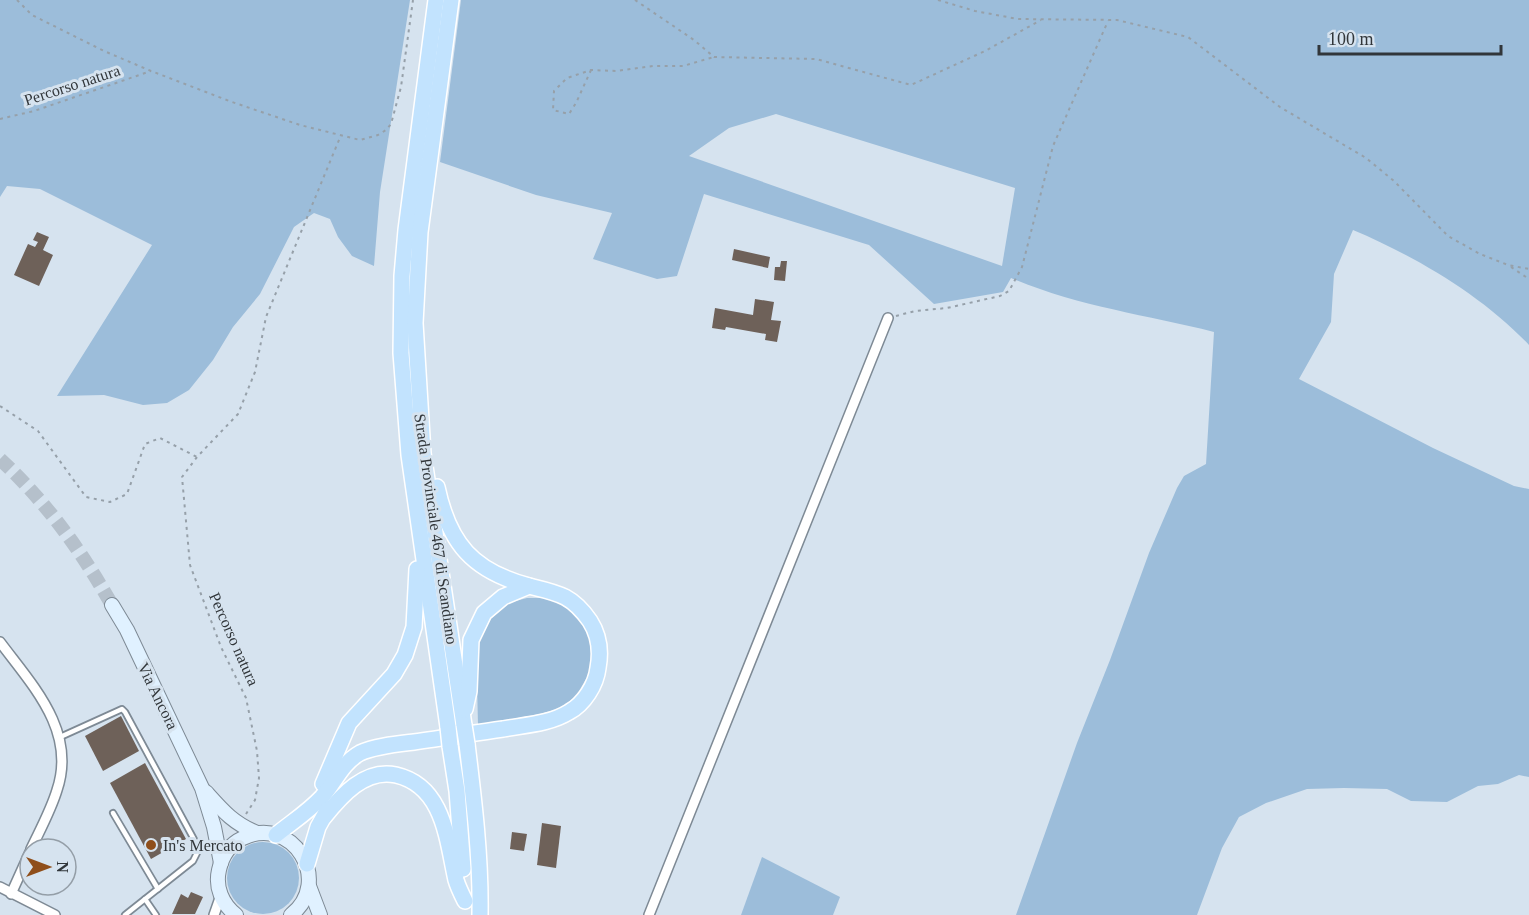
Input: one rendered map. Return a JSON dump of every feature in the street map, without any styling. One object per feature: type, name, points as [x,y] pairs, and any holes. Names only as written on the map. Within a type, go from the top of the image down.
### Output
[{"type":"main road","name":"Strada Provinciale 467 di Scandiano","points":[[436,0],[406,230],[400,325],[408,455],[457,791],[465,908]]},
{"type":"main road","name":"Strada Provinciale 467 di Scandiano","points":[[451,0],[420,232],[415,323],[421,432],[464,721],[479,860],[480,915]]},
{"type":"main road","points":[[276,835],[302,817],[323,796],[348,761],[362,752],[542,723],[570,712],[586,697],[597,678],[600,655],[595,629],[582,609],[566,595],[498,576],[473,560],[456,542],[441,504],[432,458],[421,432]]},
{"type":"main road","points":[[302,817],[327,776],[349,723],[394,674],[405,655],[414,627],[419,537]]},
{"type":"main road","points":[[464,721],[469,692],[471,640],[484,613],[503,597],[529,586]]},
{"type":"main road","name":"Via Ancora","points":[[112,604],[127,630],[202,788]]},
{"type":"main road","points":[[320,915],[309,886],[307,864],[318,827],[336,791],[349,773],[364,760],[388,746]]},
{"type":"main road","points":[[324,817],[341,797],[359,782],[374,776],[392,774],[420,784],[430,795],[445,828],[465,908]]},
{"type":"main road","points":[[202,788],[231,819],[257,833],[276,835],[295,846],[307,864]]},
{"type":"main road","points":[[202,788],[214,826],[221,863]]},
{"type":"main road","points":[[236,915],[225,904],[221,896],[218,885],[221,863],[225,854],[239,840],[257,833]]},
{"type":"main road","points":[[291,915],[304,900],[309,886]]},
{"type":"street","points":[[649,915],[888,318]]},
{"type":"street","points":[[0,642],[48,706],[54,720],[62,754],[58,788],[37,837]]},
{"type":"street","points":[[12,894],[18,880]]},
{"type":"street","points":[[0,887],[55,915]]},
{"type":"street","points":[[214,915],[221,896]]},
{"type":"lane","points":[[58,738],[122,709],[197,845],[197,853],[193,861],[124,915]]},
{"type":"lane","points":[[113,813],[158,889]]},
{"type":"lane","points":[[145,899],[156,915]]},
{"type":"path","points":[[17,0],[32,15],[150,72],[300,125],[360,140],[378,135],[391,124],[401,87],[413,0]]},
{"type":"path","points":[[635,0],[694,40],[714,57]]},
{"type":"path","points":[[938,0],[993,15],[1018,19],[1109,20],[1165,30],[1188,37],[1280,107],[1366,158],[1394,181],[1448,236],[1480,254],[1508,265],[1529,269]]},
{"type":"path","points":[[591,70],[576,103],[568,114],[553,110],[554,91],[567,78],[591,70],[616,71],[653,66],[683,66],[714,57],[816,59],[911,85],[985,51],[1043,19]]},
{"type":"path","points":[[888,318],[915,311],[947,308],[1000,296],[1009,291],[1022,267],[1053,146],[1109,20]]},
{"type":"path","name":"Percorso natura","points":[[0,119],[33,111],[150,72]]},
{"type":"path","name":"Percorso natura","points":[[242,819],[255,800],[259,778],[257,751],[246,698],[221,647],[190,565],[182,477],[197,457],[238,414],[255,372],[267,317],[341,135]]},
{"type":"path","points":[[1508,265],[1529,279]]},
{"type":"path","points":[[0,406],[38,431],[86,497],[110,502],[127,494],[145,444],[160,438],[197,457]]},
{"type":"shaded area","points":[[0,0],[410,0],[380,192],[374,266],[352,256],[338,237],[330,219],[314,213],[294,227],[260,294],[233,327],[213,360],[189,390],[167,403],[143,405],[104,395],[57,396],[152,245],[40,189],[7,186],[0,197]]},
{"type":"shaded area","points":[[461,0],[1529,0],[1529,345],[1491,310],[1447,279],[1400,252],[1353,230],[1334,274],[1331,322],[1299,379],[1433,448],[1514,486],[1529,489],[1529,777],[1519,775],[1498,784],[1478,786],[1447,802],[1411,801],[1387,789],[1344,788],[1307,789],[1266,803],[1239,817],[1222,848],[1197,915],[1016,915],[1077,743],[1149,553],[1184,476],[1206,464],[1214,332],[1086,303],[1011,278],[1003,292],[934,304],[869,245],[704,194],[677,276],[657,279],[593,259],[612,213],[536,195],[440,162]],"holes":[[[776,114],[1015,188],[1002,266],[689,156],[729,128]]]},
{"type":"shaded area","points":[[527,598],[550,598],[570,610],[586,627],[593,648],[590,672],[579,691],[565,707],[478,725],[476,640],[489,619],[504,604]]},
{"type":"shaded area","points":[[263,842],[283,848],[293,858],[299,878],[293,898],[283,908],[263,914],[243,908],[233,898],[227,878],[233,858],[243,848]]},
{"type":"shaded area","points":[[762,857],[840,897],[833,915],[741,915]]},
{"type":"building","points":[[37,232],[49,237],[43,250],[53,255],[39,286],[14,275],[28,244],[35,247],[38,242],[33,240]]},
{"type":"building","points":[[734,249],[770,257],[768,268],[732,260]]},
{"type":"building","points":[[781,261],[787,261],[785,281],[774,280],[775,267],[780,267]]},
{"type":"building","points":[[755,299],[774,302],[771,320],[781,321],[777,342],[765,340],[766,334],[726,327],[725,330],[712,328],[715,308],[753,315]]},
{"type":"building","points":[[121,716],[139,751],[103,771],[85,736]]},
{"type":"building","points":[[145,763],[186,839],[151,859],[110,783]]},
{"type":"building","points":[[542,823],[561,826],[556,868],[537,865]]},
{"type":"building","points":[[512,832],[527,834],[524,851],[510,849]]},
{"type":"building","points":[[191,892],[203,897],[195,914],[172,914],[181,894],[188,898]]},
{"type":"tunnel","points":[[0,459],[33,492],[62,528],[112,605]]},
{"type":"place","name":"In's Mercato","points":[[151,845]]}]
